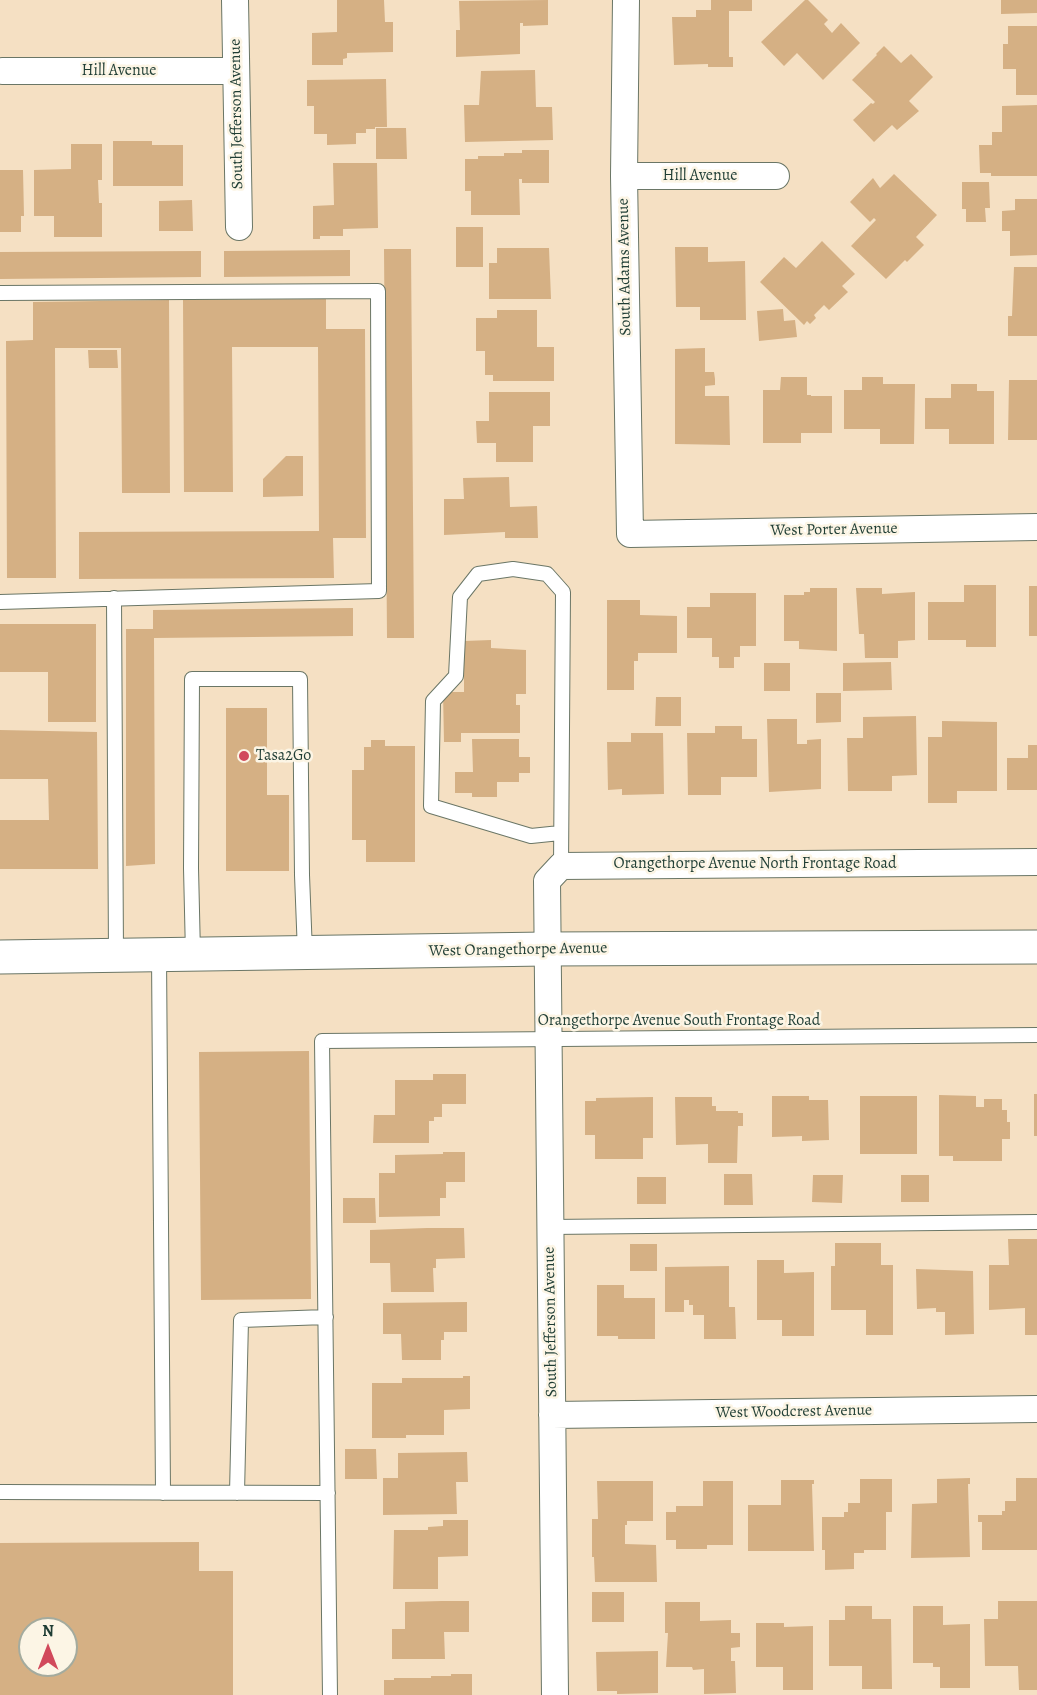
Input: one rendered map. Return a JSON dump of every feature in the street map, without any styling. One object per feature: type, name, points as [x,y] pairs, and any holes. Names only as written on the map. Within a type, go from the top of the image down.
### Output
[{"type":"main road","name":"West Orangethorpe Avenue","points":[[0,957],[546,949],[1037,947]]},
{"type":"street","name":"South Jefferson Avenue","points":[[235,0],[240,227]]},
{"type":"street","name":"South Adams Avenue","points":[[626,0],[624,177],[630,534]]},
{"type":"street","name":"Hill Avenue","points":[[2,71],[236,71]]},
{"type":"street","name":"Hill Avenue","points":[[624,177],[776,177]]},
{"type":"street","name":"West Porter Avenue","points":[[630,534],[1037,527]]},
{"type":"street","name":"Orangethorpe Avenue North Frontage Road","points":[[561,866],[1037,862]]},
{"type":"street","points":[[546,949],[547,881],[561,866]]},
{"type":"street","name":"South Jefferson Avenue","points":[[546,949],[555,1695]]},
{"type":"street","name":"West Woodcrest Avenue","points":[[552,1415],[1037,1409]]},
{"type":"lane","points":[[0,293],[378,291],[379,591],[0,602]]},
{"type":"lane","points":[[560,833],[531,836],[431,806],[433,701],[456,676],[460,597],[478,574],[513,568],[547,574],[563,592],[561,866]]},
{"type":"lane","points":[[114,598],[116,955]]},
{"type":"lane","points":[[193,954],[192,679],[300,678],[305,953]]},
{"type":"lane","points":[[159,955],[164,1493]]},
{"type":"lane","name":"Orangethorpe Avenue South Frontage Road","points":[[326,1317],[322,1041],[1037,1035]]},
{"type":"lane","points":[[550,1227],[1037,1222]]},
{"type":"lane","points":[[237,1493],[241,1320],[326,1317],[330,1695]]},
{"type":"lane","points":[[0,1492],[328,1493]]},
{"type":"building","points":[[337,0],[384,0],[385,22],[393,22],[393,52],[347,53],[347,58],[343,59],[343,65],[312,65],[312,33],[337,32]]},
{"type":"building","points":[[548,0],[548,25],[523,26],[523,23],[520,23],[520,54],[456,57],[456,30],[460,30],[459,1]]},
{"type":"building","points":[[711,0],[752,0],[752,11],[729,11],[729,57],[733,57],[733,67],[708,67],[708,64],[674,65],[672,17],[696,17],[696,10],[711,10]]},
{"type":"building","points":[[805,0],[808,0],[828,20],[824,24],[832,33],[841,23],[860,43],[823,80],[797,53],[784,66],[761,42]]},
{"type":"building","points":[[1001,0],[1037,0],[1037,13],[1001,14]]},
{"type":"building","points":[[1008,26],[1037,26],[1037,95],[1016,95],[1016,69],[1003,69],[1003,44],[1008,44]]},
{"type":"building","points":[[884,46],[901,63],[911,54],[933,77],[909,101],[919,111],[897,130],[892,125],[874,142],[853,120],[875,102],[852,80]]},
{"type":"building","points":[[535,70],[536,107],[552,107],[553,140],[465,142],[464,105],[479,105],[481,71]]},
{"type":"building","points":[[386,79],[387,127],[375,127],[375,129],[366,129],[366,133],[356,133],[356,144],[327,145],[327,134],[314,134],[314,106],[307,106],[307,80]]},
{"type":"building","points":[[1037,105],[1037,176],[991,176],[991,173],[980,173],[979,145],[992,145],[992,132],[1002,132],[1002,106]]},
{"type":"building","points":[[376,128],[406,128],[407,159],[376,159]]},
{"type":"building","points":[[113,141],[152,141],[152,145],[183,145],[183,186],[113,186]]},
{"type":"building","points":[[71,144],[102,144],[102,180],[98,180],[99,203],[102,203],[102,237],[54,237],[54,216],[34,216],[34,170],[71,169]]},
{"type":"building","points":[[522,150],[549,150],[549,183],[522,183],[522,179],[519,179],[520,215],[471,215],[471,191],[465,191],[465,159],[478,159],[478,156],[504,156],[504,153],[522,153]]},
{"type":"building","points":[[333,163],[377,163],[378,228],[343,229],[343,236],[320,236],[320,239],[313,239],[313,206],[334,205]]},
{"type":"building","points":[[0,170],[23,170],[24,216],[21,216],[21,232],[0,232]]},
{"type":"building","points":[[894,174],[937,215],[916,237],[924,245],[886,279],[851,246],[876,220],[874,218],[870,222],[850,202],[873,178],[880,188]]},
{"type":"building","points":[[962,182],[989,182],[990,208],[985,208],[986,222],[966,222],[966,209],[962,209]]},
{"type":"building","points":[[1015,199],[1037,199],[1037,255],[1010,256],[1010,231],[1002,231],[1002,211],[1015,210]]},
{"type":"building","points":[[192,200],[193,231],[159,231],[159,201]]},
{"type":"building","points":[[456,227],[483,227],[483,267],[456,267]]},
{"type":"building","points":[[822,241],[855,274],[842,286],[848,292],[829,310],[824,305],[814,315],[816,318],[810,324],[807,321],[804,325],[760,282],[784,257],[796,268]]},
{"type":"building","points":[[675,247],[708,247],[708,262],[745,261],[746,320],[700,320],[700,307],[676,307]]},
{"type":"building","points":[[497,248],[549,248],[551,299],[489,299],[489,263],[497,263]]},
{"type":"building","points":[[384,249],[411,249],[414,638],[387,638]]},
{"type":"building","points":[[350,250],[350,276],[224,277],[224,251]]},
{"type":"building","points":[[201,251],[201,277],[0,279],[0,252]]},
{"type":"building","points":[[1014,267],[1037,267],[1037,336],[1008,336],[1008,316],[1012,316]]},
{"type":"building","points":[[326,299],[326,329],[365,329],[366,538],[333,538],[334,578],[79,579],[79,532],[319,531],[318,347],[232,347],[233,492],[184,492],[183,300]]},
{"type":"building","points":[[169,300],[170,493],[122,493],[121,348],[55,348],[56,578],[7,578],[6,341],[33,340],[33,302]]},
{"type":"building","points":[[783,309],[784,321],[795,320],[797,337],[759,341],[757,311]]},
{"type":"building","points":[[497,310],[537,310],[537,347],[554,347],[554,381],[493,381],[493,375],[485,375],[485,351],[476,351],[476,318],[497,318]]},
{"type":"building","points":[[705,348],[705,372],[714,372],[715,385],[705,386],[705,396],[729,396],[730,445],[675,444],[675,349]]},
{"type":"building","points":[[88,350],[117,350],[118,368],[89,368]]},
{"type":"building","points":[[781,377],[807,377],[807,395],[832,396],[832,433],[801,433],[801,443],[763,443],[763,390],[780,390]]},
{"type":"building","points":[[862,377],[883,377],[883,384],[915,384],[914,444],[880,444],[880,429],[844,429],[844,390],[862,390]]},
{"type":"building","points":[[1009,380],[1037,380],[1037,440],[1008,440]]},
{"type":"building","points":[[951,384],[977,384],[977,391],[994,391],[994,444],[949,444],[949,429],[925,429],[925,398],[951,398]]},
{"type":"building","points":[[489,392],[550,392],[550,426],[533,426],[533,462],[496,462],[496,443],[477,443],[476,421],[489,421]]},
{"type":"building","points":[[286,456],[303,456],[303,496],[263,497],[263,479]]},
{"type":"building","points":[[509,477],[510,507],[537,506],[538,538],[505,538],[505,532],[444,535],[444,499],[464,499],[463,478]]},
{"type":"building","points":[[964,585],[996,585],[996,647],[966,647],[966,640],[928,640],[928,602],[964,602]]},
{"type":"building","points":[[1029,586],[1037,586],[1037,636],[1029,636]]},
{"type":"building","points":[[810,588],[837,588],[837,651],[799,649],[799,641],[784,641],[784,595],[804,595],[804,592],[810,592]]},
{"type":"building","points":[[856,588],[882,588],[882,594],[915,592],[915,640],[898,641],[898,658],[865,658],[864,634],[859,634]]},
{"type":"building","points":[[710,593],[756,593],[756,646],[740,646],[740,657],[734,657],[734,668],[719,668],[719,657],[712,657],[712,638],[687,638],[687,607],[710,607]]},
{"type":"building","points":[[607,600],[640,600],[640,615],[677,616],[677,653],[638,653],[638,661],[634,661],[634,690],[607,690]]},
{"type":"building","points":[[353,608],[353,636],[154,638],[155,864],[126,866],[126,629],[153,629],[153,610]]},
{"type":"building","points":[[0,624],[96,624],[96,722],[48,722],[48,672],[0,672]]},
{"type":"building","points":[[491,640],[491,648],[526,650],[526,694],[516,694],[516,705],[520,705],[520,733],[461,733],[461,742],[444,742],[443,692],[464,692],[464,641]]},
{"type":"building","points":[[891,662],[892,690],[843,691],[843,663]]},
{"type":"building","points":[[764,663],[790,663],[790,691],[764,691]]},
{"type":"building","points":[[816,693],[841,693],[841,722],[816,723]]},
{"type":"building","points":[[656,697],[681,697],[681,726],[655,726]]},
{"type":"building","points":[[226,708],[267,708],[267,795],[289,795],[289,871],[226,871]]},
{"type":"building","points":[[916,716],[917,775],[892,776],[892,791],[848,791],[847,738],[863,738],[863,717]]},
{"type":"building","points":[[767,719],[797,719],[797,744],[807,744],[807,740],[821,739],[821,789],[769,792]]},
{"type":"building","points":[[942,721],[997,722],[997,791],[957,791],[957,803],[928,803],[928,737],[942,737]]},
{"type":"building","points":[[715,726],[742,726],[742,739],[757,739],[757,777],[721,777],[721,795],[688,795],[687,733],[715,733]]},
{"type":"building","points":[[0,730],[97,732],[98,869],[0,869],[0,820],[49,820],[48,779],[0,779]]},
{"type":"building","points":[[631,733],[663,733],[664,794],[622,795],[622,789],[608,790],[607,742],[631,742]]},
{"type":"building","points":[[472,739],[519,739],[519,757],[530,757],[530,773],[519,773],[519,782],[497,782],[497,797],[472,797],[472,793],[455,793],[455,772],[473,772]]},
{"type":"building","points":[[371,740],[385,740],[385,746],[415,746],[415,862],[366,862],[366,840],[352,840],[352,770],[364,770],[364,747],[371,747]]},
{"type":"building","points":[[1028,745],[1037,745],[1037,790],[1007,790],[1007,758],[1028,758]]},
{"type":"building","points":[[309,1051],[311,1299],[201,1300],[199,1052]]},
{"type":"building","points":[[433,1074],[466,1074],[466,1104],[442,1104],[442,1117],[434,1117],[434,1121],[429,1121],[429,1143],[373,1143],[374,1115],[395,1115],[395,1080],[433,1080]]},
{"type":"building","points":[[1034,1094],[1037,1094],[1037,1136],[1034,1136]]},
{"type":"building","points":[[939,1095],[976,1096],[976,1107],[984,1107],[984,1099],[1002,1099],[1002,1110],[1007,1110],[1007,1122],[1010,1122],[1010,1139],[1002,1139],[1002,1161],[953,1161],[953,1156],[939,1156]]},
{"type":"building","points":[[772,1096],[809,1096],[809,1100],[828,1100],[829,1140],[802,1141],[802,1136],[772,1137]]},
{"type":"building","points":[[860,1096],[917,1096],[917,1154],[860,1154]]},
{"type":"building","points":[[653,1097],[653,1138],[643,1138],[643,1159],[595,1159],[595,1135],[585,1135],[585,1101],[596,1101],[596,1098]]},
{"type":"building","points":[[675,1097],[712,1097],[712,1106],[716,1106],[716,1111],[743,1113],[743,1126],[738,1126],[737,1163],[708,1163],[708,1144],[676,1145]]},
{"type":"building","points":[[443,1152],[465,1152],[465,1182],[446,1182],[446,1198],[440,1198],[440,1216],[379,1217],[379,1173],[395,1173],[395,1155],[443,1154]]},
{"type":"building","points":[[724,1174],[752,1174],[753,1205],[724,1205]]},
{"type":"building","points":[[813,1175],[843,1175],[842,1203],[812,1202]]},
{"type":"building","points":[[901,1175],[929,1175],[929,1202],[901,1202]]},
{"type":"building","points":[[637,1177],[666,1177],[666,1204],[637,1204]]},
{"type":"building","points":[[343,1198],[375,1198],[376,1223],[343,1223]]},
{"type":"building","points":[[464,1228],[465,1258],[436,1259],[436,1268],[433,1268],[434,1292],[391,1292],[390,1263],[370,1263],[370,1230]]},
{"type":"building","points":[[1008,1239],[1037,1239],[1037,1335],[1025,1335],[1025,1308],[989,1310],[989,1265],[1009,1265]]},
{"type":"building","points":[[835,1243],[881,1243],[881,1265],[893,1265],[893,1335],[866,1335],[866,1310],[831,1310],[831,1266],[835,1266]]},
{"type":"building","points":[[630,1244],[657,1244],[657,1271],[630,1271]]},
{"type":"building","points":[[757,1260],[784,1260],[784,1273],[814,1272],[814,1336],[782,1336],[782,1320],[757,1320]]},
{"type":"building","points":[[729,1266],[729,1307],[735,1307],[736,1339],[704,1339],[704,1315],[693,1315],[693,1305],[689,1305],[689,1300],[684,1300],[684,1312],[665,1312],[665,1267]]},
{"type":"building","points":[[916,1269],[973,1271],[974,1334],[945,1335],[945,1312],[936,1312],[936,1308],[917,1309]]},
{"type":"building","points":[[597,1285],[624,1285],[624,1298],[655,1298],[655,1339],[618,1339],[618,1336],[597,1336]]},
{"type":"building","points":[[467,1302],[467,1332],[444,1332],[444,1340],[441,1340],[441,1360],[402,1360],[401,1334],[383,1334],[383,1303]]},
{"type":"building","points":[[463,1376],[470,1376],[470,1409],[444,1410],[444,1435],[372,1438],[372,1383],[402,1383],[402,1378],[463,1378]]},
{"type":"building","points":[[345,1449],[376,1449],[377,1479],[345,1479]]},
{"type":"building","points":[[467,1452],[468,1482],[456,1482],[457,1514],[383,1515],[383,1478],[398,1478],[398,1453]]},
{"type":"building","points":[[970,1478],[970,1484],[968,1484],[970,1557],[911,1558],[912,1504],[937,1503],[937,1479]]},
{"type":"building","points":[[1016,1478],[1037,1478],[1037,1550],[982,1550],[982,1522],[978,1522],[978,1515],[1002,1515],[1002,1511],[1005,1511],[1005,1501],[1016,1501]]},
{"type":"building","points":[[860,1479],[892,1479],[892,1512],[886,1512],[886,1550],[864,1550],[864,1553],[854,1553],[854,1569],[825,1570],[825,1550],[822,1550],[822,1517],[844,1517],[844,1512],[848,1512],[848,1503],[860,1503]]},
{"type":"building","points":[[781,1480],[814,1480],[812,1484],[814,1551],[748,1551],[748,1505],[781,1505]]},
{"type":"building","points":[[597,1481],[653,1481],[653,1521],[627,1521],[625,1544],[656,1545],[657,1582],[595,1582],[594,1557],[592,1557],[592,1519],[598,1519]]},
{"type":"building","points":[[703,1481],[733,1481],[733,1545],[707,1545],[707,1549],[676,1549],[676,1540],[666,1540],[666,1512],[676,1512],[676,1506],[703,1506]]},
{"type":"building","points":[[443,1520],[468,1520],[468,1556],[438,1557],[438,1589],[393,1589],[394,1530],[428,1530],[428,1527],[443,1526]]},
{"type":"building","points":[[199,1542],[199,1571],[233,1571],[233,1695],[0,1695],[0,1543]]},
{"type":"building","points":[[592,1592],[624,1592],[624,1622],[592,1622]]},
{"type":"building","points":[[469,1601],[469,1632],[444,1632],[445,1659],[392,1659],[392,1629],[405,1629],[405,1602]]},
{"type":"building","points":[[998,1601],[1037,1601],[1037,1690],[1019,1690],[1018,1666],[985,1666],[984,1619],[998,1619]]},
{"type":"building","points":[[665,1602],[700,1602],[700,1621],[731,1620],[731,1633],[740,1633],[740,1647],[731,1648],[731,1661],[735,1661],[736,1693],[704,1694],[704,1669],[666,1667],[668,1633],[665,1633]]},
{"type":"building","points":[[845,1606],[872,1606],[872,1619],[891,1619],[892,1689],[862,1689],[862,1666],[829,1666],[829,1620],[845,1620]]},
{"type":"building","points":[[913,1606],[943,1606],[943,1625],[970,1624],[970,1688],[940,1688],[940,1667],[933,1667],[933,1663],[913,1663]]},
{"type":"building","points":[[756,1623],[784,1623],[784,1627],[813,1626],[813,1690],[783,1690],[783,1667],[756,1667]]},
{"type":"building","points":[[658,1651],[658,1693],[617,1694],[617,1691],[597,1691],[596,1652]]},
{"type":"building","points":[[451,1674],[472,1674],[472,1695],[384,1695],[384,1680],[431,1678],[431,1676],[451,1676]]},
{"type":"place","name":"Tasa2Go","points":[[244,756]]}]
